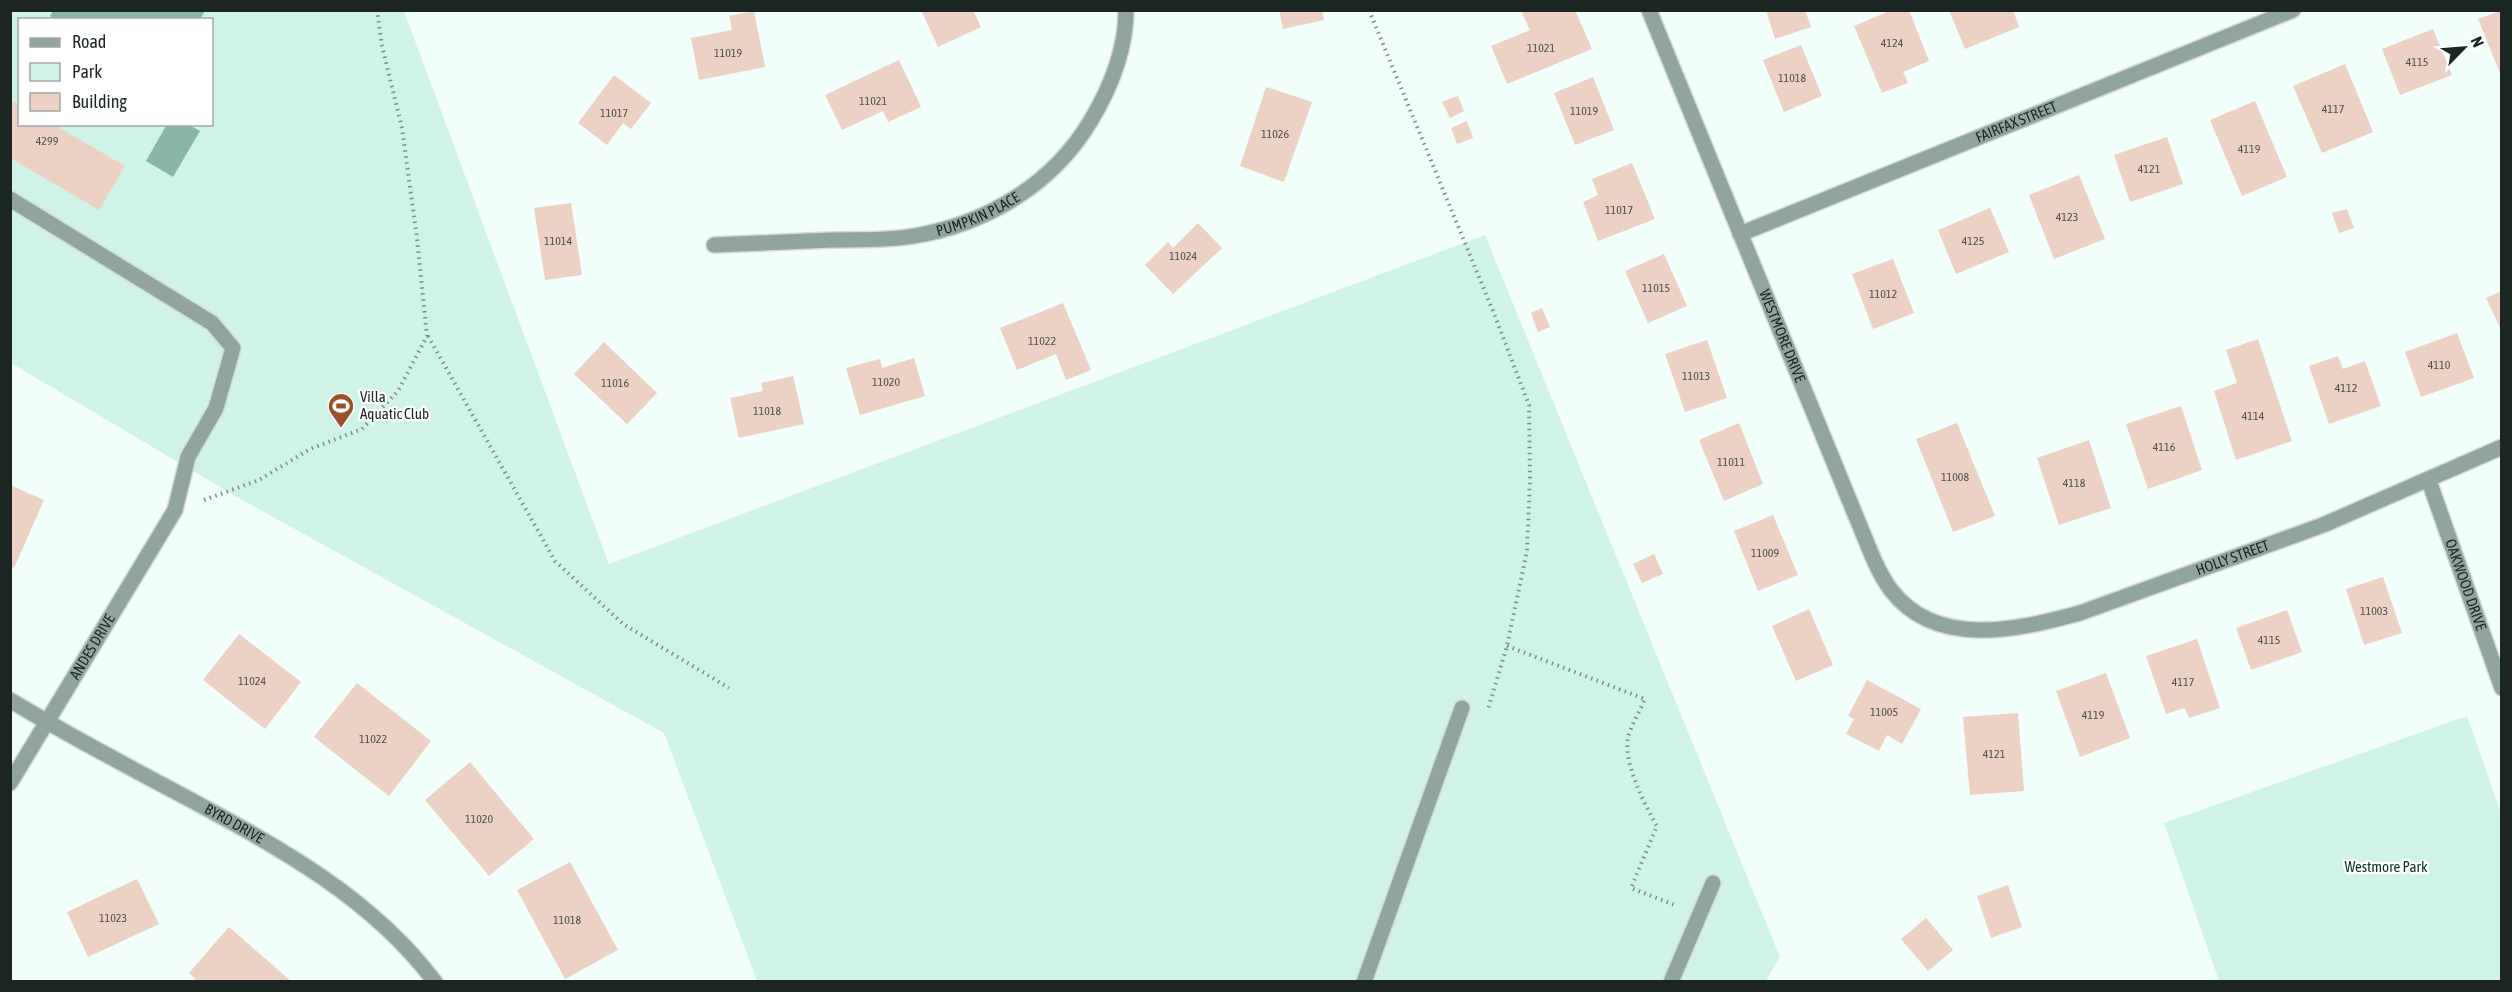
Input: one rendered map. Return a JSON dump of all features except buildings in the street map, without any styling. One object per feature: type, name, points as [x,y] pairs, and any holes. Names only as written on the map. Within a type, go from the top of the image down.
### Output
[{"type":"street","name":"PUMPKIN PLACE","points":[[714,245],[911,237],[951,228],[986,215],[1038,182],[1052,170],[1081,137],[1103,100],[1116,65],[1126,10]]},
{"type":"street","name":"WESTMORE DRIVE","points":[[1648,10],[1884,580],[1910,610],[1926,620],[1954,629]]},
{"type":"street","name":"FAIRFAX STREET","points":[[1740,234],[2293,10]]},
{"type":"street","name":"ANDES DRIVE","points":[[10,199],[212,323],[233,348],[216,408],[188,457],[175,510],[10,783]]},
{"type":"street","name":"HOLLY STREET","points":[[1954,629],[2001,629],[2044,623],[2080,613],[2323,525],[2429,481],[2502,447]]},
{"type":"street","name":"OAKWOOD DRIVE","points":[[2429,481],[2502,688]]},
{"type":"street","name":"BYRD DRIVE","points":[[10,700],[46,722],[247,830],[321,876],[357,901],[394,934],[435,981]]},
{"type":"street","points":[[1364,981],[1462,708]]},
{"type":"street","points":[[1671,981],[1713,883]]},
{"type":"path","points":[[377,10],[382,46],[402,128],[427,336],[555,561],[623,624],[729,688]]},
{"type":"path","points":[[1369,10],[1493,311],[1529,405],[1530,478],[1527,551],[1507,646],[1488,712],[1462,708]]},
{"type":"path","points":[[175,510],[259,480],[310,449],[362,429],[398,390],[427,336]]},
{"type":"path","points":[[1507,646],[1645,699],[1628,739],[1630,766],[1647,809],[1657,826],[1631,888],[1699,914]]},
{"type":"green space","points":[[11,11],[404,11],[609,564],[1485,235],[1780,957],[1765,982],[757,981],[664,733],[235,496],[11,363]]},
{"type":"green space","name":"Westmore Park","points":[[2467,716],[2501,813],[2501,981],[2219,981],[2164,823]]},
{"type":"shaded area","points":[[205,10],[201,18],[52,18],[50,16],[53,11]]},
{"type":"shaded area","points":[[166,126],[191,126],[200,131],[173,177],[146,161]]},
{"type":"place","name":"Villa Aquatic Club","points":[[341,429]]}]
